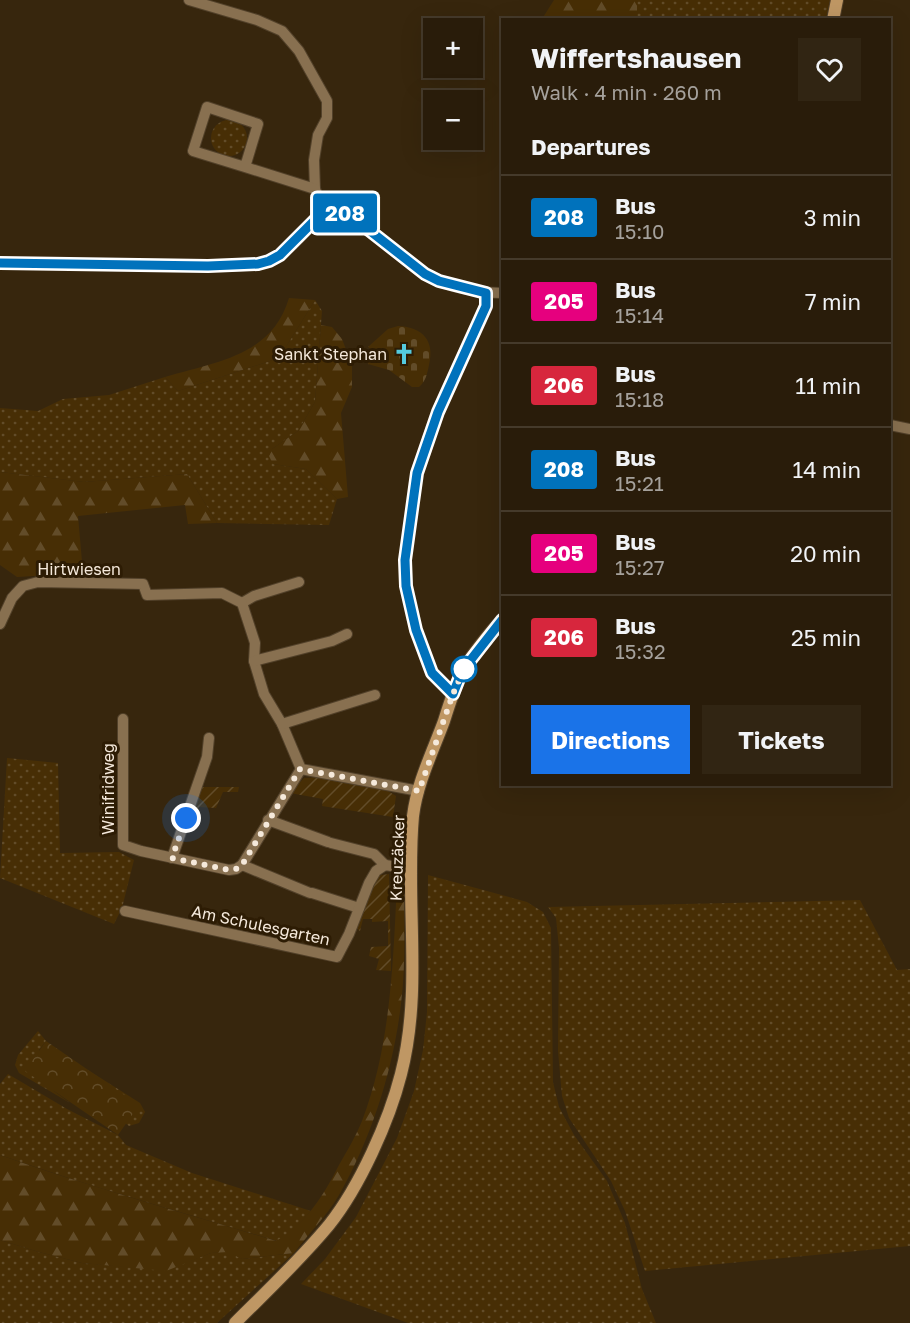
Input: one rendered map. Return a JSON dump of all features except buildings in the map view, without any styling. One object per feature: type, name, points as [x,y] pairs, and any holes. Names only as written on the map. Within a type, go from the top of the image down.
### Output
[{"type":"street","points":[[189,0],[258,20],[282,30],[299,51],[327,100],[327,118],[318,135],[314,160],[315,189],[319,199],[327,208]]},
{"type":"street","points":[[833,18],[837,0]]},
{"type":"street","points":[[245,167],[258,124],[207,107],[193,150],[245,167],[315,189]]},
{"type":"street","points":[[0,263],[208,266],[258,264],[280,255],[327,208],[337,208],[351,216],[425,274],[439,281],[486,293],[501,293]]},
{"type":"street","points":[[453,694],[432,673],[416,630],[406,586],[405,560],[417,473],[438,412],[486,306],[486,293]]},
{"type":"street","points":[[891,425],[910,429]]},
{"type":"street","name":"Hirtwiesen","points":[[0,624],[12,598],[23,586],[38,582],[143,584],[147,596],[222,593],[242,603]]},
{"type":"street","points":[[299,582],[254,596],[242,603],[255,643],[254,661],[264,694],[282,724],[300,769]]},
{"type":"street","name":"Kreuzäcker","points":[[235,1323],[300,1258],[331,1222],[351,1192],[372,1150],[400,1076],[412,1005],[411,869],[414,814],[419,791],[462,671],[501,621]]},
{"type":"street","points":[[254,661],[332,641],[346,634]]},
{"type":"street","points":[[282,724],[375,695]]},
{"type":"street","name":"Winifridweg","points":[[123,719],[123,845],[229,870],[242,865],[311,893],[359,908]]},
{"type":"street","points":[[172,858],[207,757],[209,738]]},
{"type":"street","points":[[300,769],[419,791]]},
{"type":"street","points":[[242,865],[300,769]]},
{"type":"street","points":[[268,820],[330,842],[374,854],[385,865],[411,869]]},
{"type":"street","name":"Am Schulesgarten","points":[[125,911],[337,957],[376,871],[385,865]]},
{"type":"green space","points":[[554,0],[637,0],[637,18],[543,18]]},
{"type":"green space","points":[[637,0],[830,0],[826,18],[637,18]]},
{"type":"green space","points":[[229,120],[242,125],[247,138],[242,151],[229,156],[216,151],[211,138],[216,125]]},
{"type":"green space","points":[[289,298],[315,300],[279,358],[178,391],[165,377],[222,361],[256,345],[270,333],[281,317]]},
{"type":"green space","points":[[315,300],[322,311],[315,402],[298,431],[272,449],[273,464],[306,469],[337,499],[329,525],[217,523],[187,474],[84,482],[0,472],[0,408],[38,411],[63,399],[109,395],[165,377],[178,391],[279,358]]},
{"type":"green space","points":[[321,325],[332,327],[342,339],[352,365],[352,387],[341,413],[348,497],[337,499],[306,469],[273,464],[269,456],[272,449],[298,431],[315,402]]},
{"type":"green space","points":[[398,326],[420,332],[428,342],[429,365],[425,380],[419,387],[412,387],[389,370],[368,364],[369,361],[364,358],[364,355],[373,361],[377,354],[368,347],[388,329]]},
{"type":"green space","points":[[0,472],[84,482],[187,474],[217,523],[188,524],[185,505],[78,516],[83,573],[17,577],[0,565]]},
{"type":"green space","points":[[7,758],[58,763],[60,853],[119,852],[134,860],[122,908],[114,924],[0,878]]},
{"type":"green space","points":[[318,777],[388,791],[396,796],[393,817],[322,806],[323,799],[290,793],[304,778]]},
{"type":"green space","points":[[199,787],[239,787],[238,792],[223,792],[216,808],[199,807],[198,823],[187,822]]},
{"type":"green space","points":[[389,874],[391,971],[376,970],[379,959],[369,956],[371,947],[388,946],[388,921],[372,922],[372,919],[363,919],[360,931],[355,927],[374,880],[381,875]]},
{"type":"green space","points":[[428,875],[527,902],[543,912],[551,928],[553,1082],[559,1107],[574,1135],[607,1181],[625,1223],[642,1289],[656,1323],[408,1323],[301,1284],[325,1259],[356,1217],[397,1138],[414,1091],[423,1050],[427,1012]]},
{"type":"green space","points":[[397,883],[404,884],[404,974],[393,1054],[387,1078],[371,1126],[351,1173],[329,1210],[294,1253],[242,1259],[228,1252],[211,1253],[166,1271],[82,1263],[0,1240],[0,1155],[103,1189],[276,1241],[296,1227],[313,1208],[333,1176],[360,1127],[372,1092],[389,1004]]},
{"type":"green space","points":[[860,900],[897,970],[910,969],[910,1246],[645,1271],[625,1211],[611,1181],[569,1118],[562,1096],[558,1051],[559,948],[556,918],[548,907]]},
{"type":"green space","points":[[38,1031],[46,1041],[39,1050],[54,1091],[70,1103],[19,1073],[15,1065],[18,1055]]},
{"type":"green space","points":[[46,1041],[139,1105],[118,1135],[25,1071]]},
{"type":"green space","points":[[81,1070],[88,1070],[140,1103],[145,1112],[139,1123],[129,1126],[124,1122]]},
{"type":"green space","points":[[8,1074],[67,1109],[118,1135],[126,1145],[192,1173],[311,1211],[291,1233],[277,1241],[103,1189],[0,1155],[0,1084]]},
{"type":"green space","points":[[0,1240],[82,1263],[166,1270],[211,1253],[228,1251],[242,1259],[294,1253],[217,1323],[0,1323]]},
{"type":"bus line","name":"208","points":[[0,263],[208,266],[258,264],[280,255],[327,208],[337,208],[351,216],[425,274],[439,281],[486,293],[486,306],[465,357],[438,412],[417,473],[407,534],[406,586],[416,630],[432,673],[453,694],[462,671],[501,621]]},
{"type":"place","name":"Sankt Stephan","points":[[404,354]]},
{"type":"route","points":[[186,818],[172,858],[229,870],[242,865],[300,769],[419,791],[464,669]]}]
